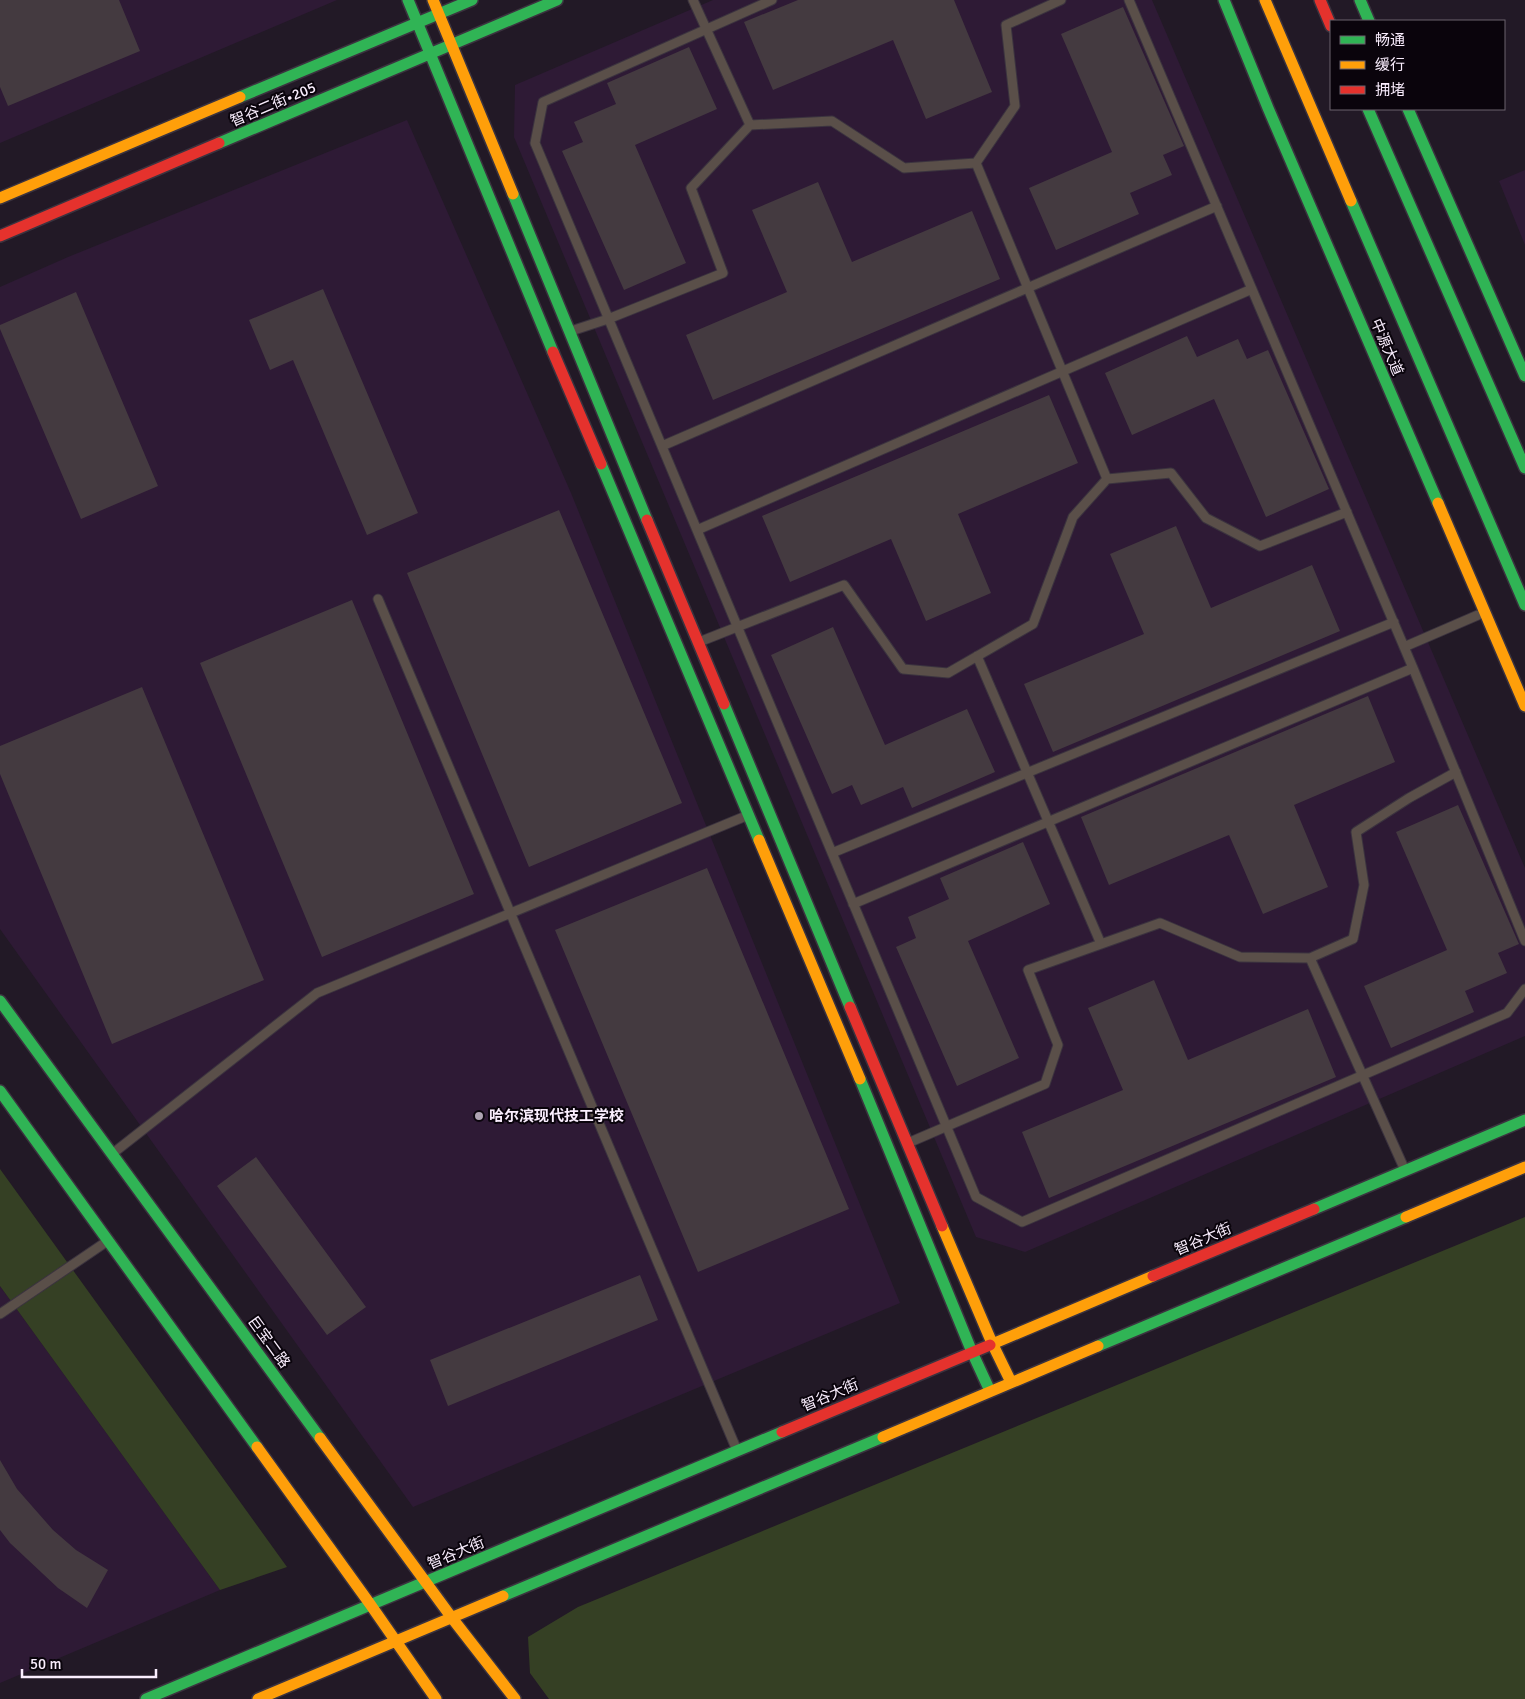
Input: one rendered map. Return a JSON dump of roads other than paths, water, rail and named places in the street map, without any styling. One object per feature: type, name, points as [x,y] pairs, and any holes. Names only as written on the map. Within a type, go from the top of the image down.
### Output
[{"type":"main road","points":[[408,0],[429,53],[558,335],[688,646],[748,815],[990,1391]]},
{"type":"main road","points":[[433,0],[558,335],[688,646],[907,1144],[992,1343],[1011,1382]]},
{"type":"main road","name":"智谷二街•205","points":[[0,198],[472,0]]},
{"type":"main road","name":"智谷二街•205","points":[[0,236],[557,0]]},
{"type":"main road","name":"中源大道","points":[[1224,0],[1268,108],[1525,706]]},
{"type":"main road","name":"中源大道","points":[[1265,0],[1525,605]]},
{"type":"main road","points":[[1320,0],[1330,24]]},
{"type":"main road","points":[[1360,0],[1369,20]]},
{"type":"main road","points":[[1368,110],[1525,468]]},
{"type":"main road","points":[[1408,110],[1525,376]]},
{"type":"main road","name":"巨宝二路","points":[[0,1001],[452,1618],[515,1699]]},
{"type":"main road","points":[[0,1091],[370,1604],[436,1699]]},
{"type":"main road","name":"智谷大街","points":[[146,1699],[1525,1120]]},
{"type":"main road","points":[[258,1699],[1525,1167]]},
{"type":"lane","points":[[693,0],[750,125]]},
{"type":"lane","points":[[772,0],[543,102],[534,143],[976,1197],[1022,1222],[1507,1012],[1525,989]]},
{"type":"lane","points":[[976,163],[1015,106],[1006,26],[1061,0]]},
{"type":"lane","points":[[1129,0],[1394,622],[1525,941]]},
{"type":"lane","points":[[558,335],[608,318],[723,273],[690,188],[750,125],[832,121],[904,168],[976,163]]},
{"type":"lane","points":[[976,163],[1107,479]]},
{"type":"lane","points":[[662,446],[1217,206]]},
{"type":"lane","points":[[696,530],[1252,289]]},
{"type":"lane","points":[[688,646],[844,585],[903,669],[948,673],[1033,624],[1073,517],[1107,479],[1171,472],[1206,518],[1260,546],[1346,512]]},
{"type":"lane","points":[[378,600],[737,1450]]},
{"type":"lane","points":[[1404,647],[1478,615]]},
{"type":"lane","points":[[832,853],[1394,622]]},
{"type":"lane","points":[[977,656],[1101,944]]},
{"type":"lane","points":[[854,904],[1413,668]]},
{"type":"lane","points":[[890,1151],[1045,1084],[1058,1045],[1028,970],[1160,923],[1240,957],[1310,958],[1353,939],[1364,885],[1356,832],[1409,798],[1456,772]]},
{"type":"lane","points":[[112,1154],[317,993],[748,815]]},
{"type":"lane","points":[[1310,958],[1405,1170]]},
{"type":"lane","points":[[0,1314],[108,1241]]},
{"type":"place","name":"哈尔滨现代技工学校","points":[[479,1116]]}]
